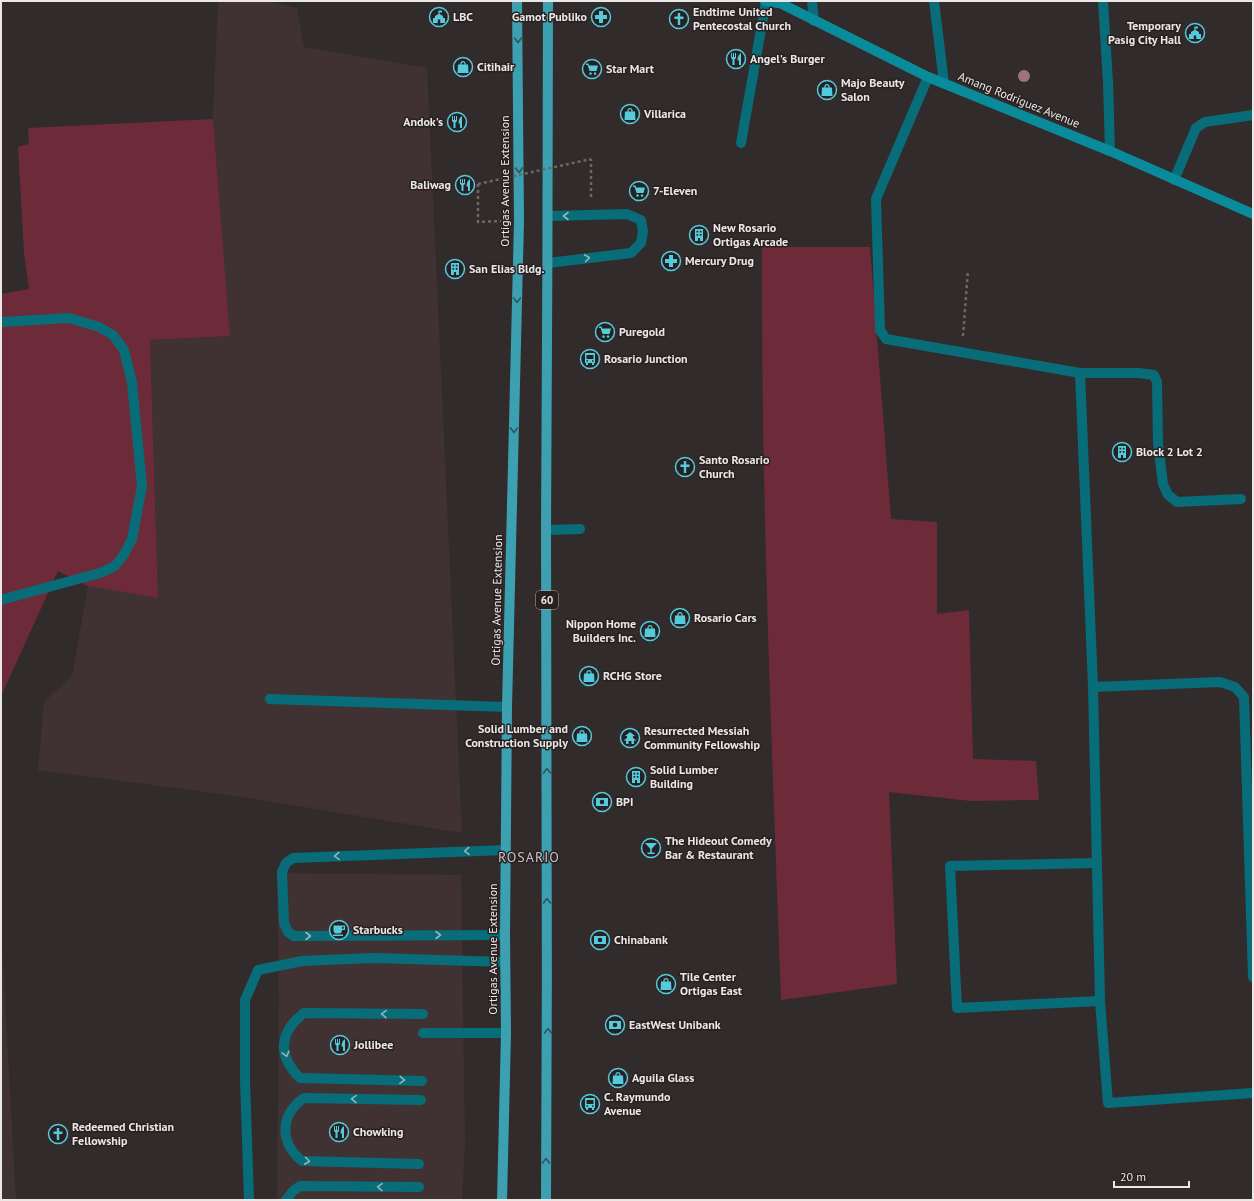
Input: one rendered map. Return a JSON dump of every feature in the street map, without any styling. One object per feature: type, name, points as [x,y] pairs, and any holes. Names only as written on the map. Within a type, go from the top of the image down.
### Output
[{"type":"main road","name":"Ortigas Avenue Extension","points":[[502,1200],[501,1188],[506,1033],[505,935],[507,707],[519,221],[517,1]]},
{"type":"main road","name":"60","points":[[546,1200],[548,1000],[546,530],[548,1]]},
{"type":"main road","name":"Amang Rodriguez Avenue","points":[[765,1],[777,2],[944,84],[1110,151],[1253,214]]},
{"type":"main road","points":[[498,1200],[501,1188]]},
{"type":"street","points":[[741,143],[765,1]]},
{"type":"street","points":[[812,1],[814,21]]},
{"type":"street","points":[[934,1],[944,84]]},
{"type":"street","points":[[1103,1],[1108,82],[1110,151]]},
{"type":"street","points":[[928,77],[876,199],[880,330],[886,339],[1080,373],[1139,373],[1154,375],[1157,382],[1158,443],[1163,484],[1168,495],[1177,502],[1241,499]]},
{"type":"street","points":[[1174,180],[1196,128],[1205,122],[1253,115]]},
{"type":"street","points":[[548,216],[627,214],[641,220],[643,231],[641,243],[631,253],[548,263]]},
{"type":"street","points":[[1,322],[69,318],[99,327],[113,335],[124,350],[132,383],[142,486],[132,539],[123,556],[115,566],[100,573],[1,600]]},
{"type":"street","points":[[1080,373],[1092,687],[1100,1001],[1108,1103],[1253,1093]]},
{"type":"street","points":[[546,530],[580,528]]},
{"type":"street","points":[[1092,687],[1220,682],[1235,687],[1244,697],[1253,977]]},
{"type":"street","points":[[270,699],[507,707]]},
{"type":"street","points":[[505,935],[294,936],[288,932],[284,923],[282,872],[286,863],[292,858],[506,850]]},
{"type":"street","points":[[1096,863],[950,866],[957,1008],[1100,1001]]},
{"type":"street","points":[[249,1200],[245,1080],[245,1000],[258,970],[302,960],[374,958],[505,962]]},
{"type":"street","points":[[422,1081],[300,1078],[288,1064],[284,1045],[289,1026],[304,1013],[424,1014]]},
{"type":"street","points":[[423,1033],[506,1033]]},
{"type":"street","points":[[420,1164],[302,1161],[290,1148],[286,1139],[285,1130],[290,1111],[304,1098],[421,1100]]},
{"type":"street","points":[[286,1200],[293,1191],[300,1186],[419,1187]]},
{"type":"path","points":[[519,221],[478,222],[478,184],[591,160],[591,204]]},
{"type":"path","points":[[961,352],[968,270]]},
{"type":"shaded area","points":[[218,1],[268,1],[297,8],[304,47],[427,68],[462,833],[237,796],[38,770],[44,702],[72,676],[88,586],[158,598],[150,340],[230,336],[213,119]]},
{"type":"shaded area","points":[[213,119],[230,336],[150,340],[158,598],[88,586],[58,571],[2,694],[1,705],[1,294],[29,289],[24,253],[18,147],[29,144],[28,128]]},
{"type":"shaded area","points":[[762,247],[870,247],[891,519],[937,522],[937,614],[969,610],[973,759],[1036,761],[1039,800],[971,801],[889,792],[897,984],[781,1000],[765,529]]},
{"type":"shaded area","points":[[277,873],[461,875],[465,1143],[462,1200],[277,1200],[279,1000]]},
{"type":"shaded area","points":[[1,930],[16,1200],[1,1200]]},
{"type":"place","name":"LBC","points":[[439,17]]},
{"type":"place","name":"Gamot Publiko","points":[[601,17]]},
{"type":"place","name":"Endtime United Pentecostal Church","points":[[679,19]]},
{"type":"place","name":"Temporary Pasig City Hall","points":[[1195,33]]},
{"type":"place","name":"Angel's Burger","points":[[736,59]]},
{"type":"place","name":"Citihair","points":[[463,67]]},
{"type":"place","name":"Star Mart","points":[[592,69]]},
{"type":"place","name":"Majo Beauty Salon","points":[[827,90]]},
{"type":"place","name":"Villarica","points":[[630,114]]},
{"type":"place","name":"Andok's","points":[[457,122]]},
{"type":"place","name":"Baliwag","points":[[465,185]]},
{"type":"place","name":"7-Eleven","points":[[639,191]]},
{"type":"place","name":"New Rosario Ortigas Arcade","points":[[699,235]]},
{"type":"place","name":"Mercury Drug","points":[[671,261]]},
{"type":"place","name":"San Elias Bldg.","points":[[455,269]]},
{"type":"place","name":"Puregold","points":[[605,332]]},
{"type":"place","name":"Rosario Junction","points":[[590,359]]},
{"type":"place","name":"Block 2 Lot 2","points":[[1122,452]]},
{"type":"place","name":"Santo Rosario Church","points":[[685,467]]},
{"type":"place","name":"Rosario Cars","points":[[680,618]]},
{"type":"place","name":"Nippon Home Builders Inc.","points":[[650,631]]},
{"type":"place","name":"RCHG Store","points":[[589,676]]},
{"type":"place","name":"Solid Lumber and Construction Supply","points":[[582,736]]},
{"type":"place","name":"Resurrected Messiah Community Fellowship","points":[[630,738]]},
{"type":"place","name":"Solid Lumber Building","points":[[636,777]]},
{"type":"place","name":"BPI","points":[[602,802]]},
{"type":"place","name":"The Hideout Comedy Bar & Restaurant","points":[[651,848]]},
{"type":"place","name":"Starbucks","points":[[339,930]]},
{"type":"place","name":"Chinabank","points":[[600,940]]},
{"type":"place","name":"Tile Center Ortigas East","points":[[666,984]]},
{"type":"place","name":"EastWest Unibank","points":[[615,1025]]},
{"type":"place","name":"Jollibee","points":[[340,1045]]},
{"type":"place","name":"Aguila Glass","points":[[618,1078]]},
{"type":"place","name":"C. Raymundo Avenue","points":[[590,1104]]},
{"type":"place","name":"Chowking","points":[[339,1132]]},
{"type":"place","name":"Redeemed Christian Fellowship","points":[[58,1134]]},
{"type":"district","name":"ROSARIO","points":[[529,857]]}]
